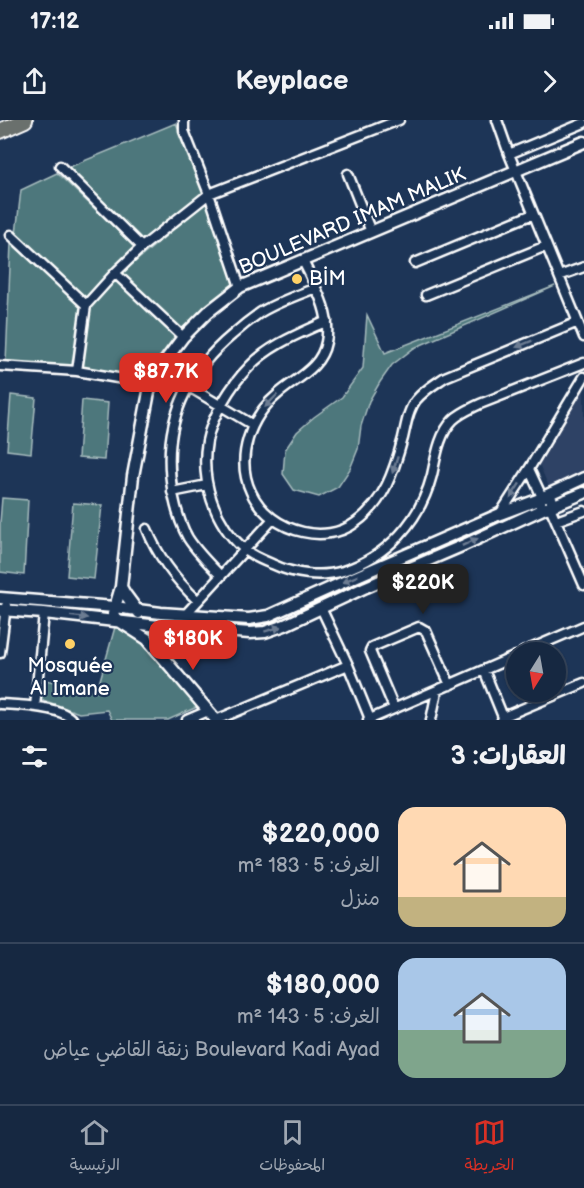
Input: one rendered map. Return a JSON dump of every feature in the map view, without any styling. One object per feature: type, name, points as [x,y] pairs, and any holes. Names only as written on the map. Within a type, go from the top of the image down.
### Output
[{"type":"highway","points":[[0,131],[25,120]]},
{"type":"street","points":[[184,120],[184,131],[209,194],[240,287]]},
{"type":"street","points":[[77,372],[86,305],[142,247],[209,194],[399,120]]},
{"type":"street","points":[[497,120],[515,170],[584,337]]},
{"type":"street","points":[[509,154],[584,123]]},
{"type":"street","name":"BOULEVARD IMAM MALIK","points":[[114,607],[121,587],[134,476],[149,393],[159,369],[183,337],[208,312],[240,287],[584,142]]},
{"type":"street","points":[[60,166],[142,247]]},
{"type":"street","points":[[348,174],[371,232]]},
{"type":"street","points":[[415,263],[533,214]]},
{"type":"street","points":[[11,235],[86,305]]},
{"type":"street","points":[[426,296],[546,246]]},
{"type":"street","points":[[303,261],[324,308],[328,332],[325,347],[316,364],[276,395],[264,408],[253,425],[244,458],[246,482],[262,511],[291,530],[322,535],[338,532],[353,525],[368,513],[381,497],[388,483],[411,409],[417,399],[429,388],[445,377],[578,322]]},
{"type":"street","points":[[559,276],[584,267]]},
{"type":"street","points":[[115,273],[183,337]]},
{"type":"street","points":[[221,576],[188,538],[180,522],[172,492],[169,460],[171,433],[178,407],[209,357],[224,342],[261,312],[316,288]]},
{"type":"street","points":[[327,321],[290,338],[249,367],[221,405],[211,426],[207,442],[205,471],[207,485],[222,523],[245,550],[279,568],[292,572],[329,574],[342,571],[382,552],[393,543],[416,514],[429,486],[442,438],[454,419],[480,404],[584,363]]},
{"type":"street","points":[[0,366],[77,372],[152,384]]},
{"type":"street","points":[[159,369],[253,425]]},
{"type":"street","points":[[500,514],[584,377]]},
{"type":"street","points":[[529,469],[556,521],[584,585]]},
{"type":"street","points":[[3,610],[229,632],[266,632],[545,502],[584,478]]},
{"type":"street","points":[[172,492],[207,485]]},
{"type":"street","points":[[0,653],[3,598],[185,615],[249,619],[268,616],[500,514],[584,493]]},
{"type":"street","points":[[556,521],[584,511]]},
{"type":"street","points":[[185,615],[273,519]]},
{"type":"street","points":[[147,529],[155,549],[165,564],[180,584],[198,601]]},
{"type":"street","points":[[121,587],[137,610],[144,624],[147,639]]},
{"type":"street","points":[[114,607],[112,614],[116,619],[147,639],[216,720],[348,665]]},
{"type":"street","points":[[321,608],[348,665],[369,719],[506,660]]},
{"type":"street","points":[[35,707],[44,613]]},
{"type":"street","points":[[546,642],[584,626]]},
{"type":"street","points":[[394,708],[370,651],[372,647],[419,627],[426,631],[450,685]]},
{"type":"street","points":[[484,670],[503,719],[584,683]]},
{"type":"street","points":[[430,720],[437,691]]},
{"type":"street","points":[[0,704],[35,707],[67,714],[72,720]]},
{"type":"street","points":[[187,720],[208,711]]},
{"type":"shaded area","points":[[584,387],[584,472],[549,487],[539,464]]},
{"type":"green space","points":[[176,123],[204,194],[143,242],[67,168]]},
{"type":"green space","points":[[57,173],[136,248],[86,299],[16,234],[21,190]]},
{"type":"green space","points":[[206,202],[236,286],[181,329],[122,273]]},
{"type":"green space","points":[[11,243],[81,307],[73,367],[6,362]]},
{"type":"green space","points":[[115,280],[177,336],[153,381],[77,368],[90,308]]},
{"type":"green space","points":[[555,286],[414,348],[392,365],[369,401],[361,426],[358,449],[350,469],[338,487],[319,497],[294,490],[283,474],[285,450],[297,432],[342,397],[363,368],[367,315],[385,353]]},
{"type":"green space","points":[[11,395],[36,398],[31,453],[7,450]]},
{"type":"green space","points":[[82,400],[108,403],[104,460],[78,458]]},
{"type":"green space","points":[[2,498],[28,500],[24,575],[0,572]]},
{"type":"green space","points":[[73,503],[102,505],[94,579],[67,576]]},
{"type":"green space","points":[[115,627],[141,635],[197,707],[168,720],[112,720],[107,710],[79,713],[40,699],[41,679],[97,691]]},
{"type":"place","name":"BİM","points":[[297,279]]},
{"type":"place","name":"Mosquée Al Imane","points":[[70,644]]}]
